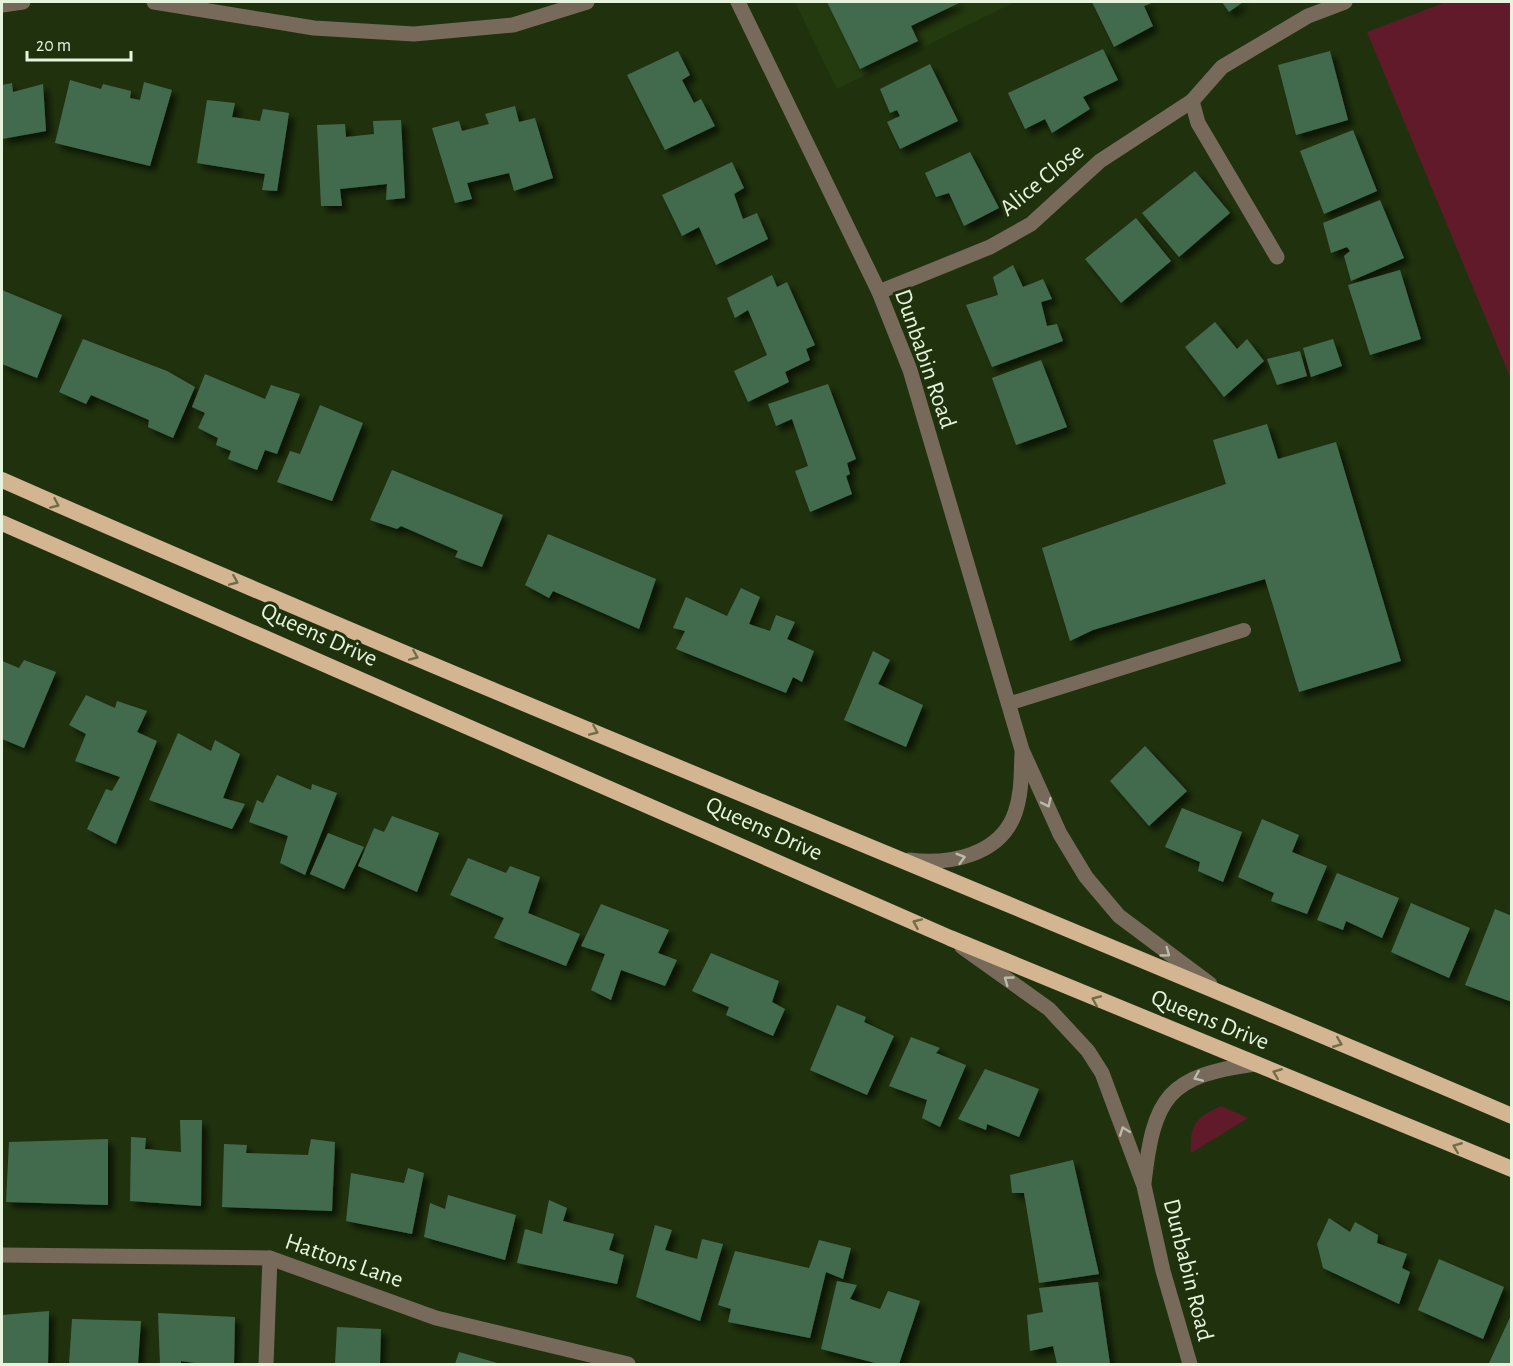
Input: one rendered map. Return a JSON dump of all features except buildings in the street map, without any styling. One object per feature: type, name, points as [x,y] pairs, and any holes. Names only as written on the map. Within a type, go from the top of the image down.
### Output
[{"type":"highway","name":"Queens Drive","points":[[2,480],[204,568],[1512,1116]]},
{"type":"highway","name":"Queens Drive","points":[[2,523],[950,938],[1512,1169]]},
{"type":"street","points":[[2,5],[23,2]]},
{"type":"street","points":[[154,2],[314,28],[414,34],[513,25],[587,2]]},
{"type":"street","name":"Dunbabin Road","points":[[738,2],[879,292],[910,370],[1022,750],[1060,834],[1097,891],[1142,935],[1226,996]]},
{"type":"street","name":"Alice Close","points":[[879,292],[990,247],[1031,225],[1100,161],[1192,101],[1222,67],[1308,16],[1345,2]]},
{"type":"street","points":[[1192,101],[1198,123],[1277,257]]},
{"type":"street","name":"Dunbabin Road","points":[[903,859],[929,862],[951,861],[973,854],[1003,832],[1015,814],[1021,788],[1022,750]]},
{"type":"street","name":"Dunbabin Road","points":[[950,938],[1049,1009],[1088,1051],[1102,1073],[1144,1186],[1163,1271],[1190,1365]]},
{"type":"street","name":"Dunbabin Road","points":[[1144,1186],[1149,1136],[1160,1110],[1172,1093],[1191,1079],[1217,1069],[1255,1064]]},
{"type":"street","name":"Hattons Lane","points":[[2,1255],[270,1258],[436,1318],[628,1365]]},
{"type":"street","points":[[266,1365],[270,1258]]},
{"type":"lane","points":[[1008,704],[1244,630]]},
{"type":"shaded area","points":[[795,2],[1015,2],[837,89]]},
{"type":"shaded area","points":[[1446,2],[1511,2],[1511,379],[1367,32]]},
{"type":"shaded area","points":[[1221,1106],[1248,1118],[1191,1153],[1191,1135],[1196,1123],[1205,1114]]}]
